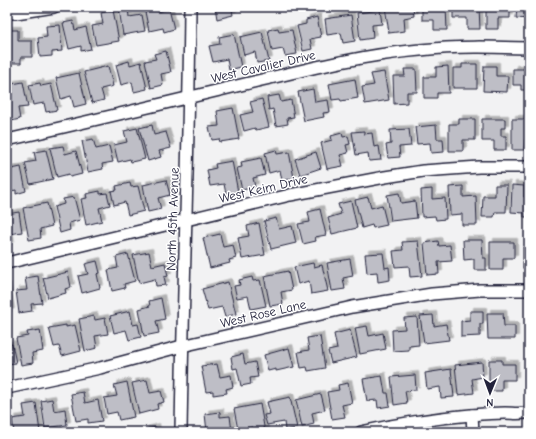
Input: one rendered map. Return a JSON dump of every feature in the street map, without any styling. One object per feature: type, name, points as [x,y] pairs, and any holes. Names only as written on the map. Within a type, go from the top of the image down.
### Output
[{"type":"street","points":[[7,13],[54,7]]},
{"type":"street","name":"North 45th Avenue","points":[[181,432],[190,7]]},
{"type":"street","name":"West Cavalier Drive","points":[[7,140],[95,121],[322,66],[380,55],[451,47],[529,48]]},
{"type":"street","name":"West Keim Drive","points":[[7,263],[290,195],[385,176],[423,171],[471,168],[529,167]]},
{"type":"street","name":"West Rose Lane","points":[[7,388],[100,368],[182,346],[352,307],[432,294],[480,290],[529,290]]},
{"type":"street","points":[[361,432],[398,424],[472,415],[505,413],[521,414],[529,412]]},
{"type":"street","points":[[472,415],[473,432]]},
{"type":"building","points":[[144,7],[157,7],[158,12],[169,9],[174,29],[164,32],[163,28],[149,31]]},
{"type":"building","points":[[215,7],[237,7],[237,9],[232,10],[233,15],[217,19]]},
{"type":"building","points":[[385,7],[413,7],[414,16],[404,18],[405,31],[389,33]]},
{"type":"building","points":[[422,7],[446,7],[447,30],[434,30],[434,20],[422,20]]},
{"type":"building","points":[[453,7],[479,7],[480,29],[467,29],[467,18],[453,18]]},
{"type":"building","points":[[486,7],[510,7],[510,18],[498,18],[498,29],[486,29]]},
{"type":"building","points":[[517,7],[529,7],[529,19],[516,18]]},
{"type":"building","points":[[128,8],[129,17],[142,15],[145,31],[123,35],[119,9]]},
{"type":"building","points":[[113,10],[119,41],[96,45],[92,26],[103,24],[101,13]]},
{"type":"building","points":[[380,10],[382,24],[372,25],[373,38],[360,40],[357,13]]},
{"type":"building","points":[[351,15],[355,41],[343,43],[341,33],[327,35],[325,19]]},
{"type":"building","points":[[317,17],[321,37],[310,39],[312,49],[303,51],[297,26],[306,24],[306,20]]},
{"type":"building","points":[[73,21],[75,30],[86,27],[91,49],[81,51],[81,46],[69,49],[63,23]]},
{"type":"building","points":[[60,25],[62,51],[52,52],[52,56],[40,57],[38,38],[47,37],[46,26]]},
{"type":"building","points":[[278,28],[279,32],[292,30],[297,54],[285,56],[283,49],[272,51],[268,30]]},
{"type":"building","points":[[7,30],[18,30],[18,41],[32,41],[32,57],[21,57],[21,63],[7,63]]},
{"type":"building","points":[[262,32],[269,61],[257,63],[255,52],[244,55],[240,37]]},
{"type":"building","points":[[234,34],[241,67],[229,70],[227,59],[213,62],[209,46],[220,44],[219,37]]},
{"type":"building","points":[[166,51],[171,72],[161,74],[163,85],[151,88],[145,61],[156,59],[154,54]]},
{"type":"building","points":[[129,61],[130,65],[141,62],[147,89],[134,92],[132,82],[121,85],[116,65]]},
{"type":"building","points":[[462,64],[477,64],[477,88],[453,88],[453,68],[462,68]]},
{"type":"building","points":[[108,66],[113,86],[101,89],[104,100],[92,103],[84,72]]},
{"type":"building","points":[[448,66],[449,93],[437,93],[437,98],[424,98],[424,77],[436,77],[436,67]]},
{"type":"building","points":[[484,66],[496,66],[496,76],[508,76],[507,92],[483,91]]},
{"type":"building","points":[[404,69],[416,69],[417,92],[407,92],[407,103],[394,104],[393,76],[405,76]]},
{"type":"building","points":[[513,69],[529,69],[529,90],[521,90],[521,85],[513,85]]},
{"type":"building","points":[[384,72],[389,100],[365,104],[362,87],[374,85],[371,74]]},
{"type":"building","points":[[79,73],[86,104],[74,107],[71,96],[61,99],[56,78]]},
{"type":"building","points":[[355,79],[358,98],[341,101],[340,99],[332,100],[329,84]]},
{"type":"building","points":[[23,82],[28,107],[18,108],[20,119],[7,122],[7,85]]},
{"type":"building","points":[[40,83],[41,86],[51,84],[57,110],[46,112],[44,103],[33,105],[29,85]]},
{"type":"building","points":[[313,89],[315,102],[328,100],[330,112],[323,113],[324,117],[304,121],[298,92]]},
{"type":"building","points":[[279,95],[281,102],[291,100],[294,117],[287,118],[288,124],[276,126],[273,109],[269,110],[267,97]]},
{"type":"building","points":[[262,99],[269,127],[256,130],[255,128],[244,131],[240,115],[253,112],[250,102]]},
{"type":"building","points":[[233,108],[239,139],[220,142],[219,139],[212,140],[209,127],[219,126],[217,111]]},
{"type":"building","points":[[459,119],[475,119],[475,140],[463,140],[463,151],[449,151],[449,124],[459,124]]},
{"type":"building","points":[[482,119],[505,119],[505,128],[501,128],[501,136],[506,136],[506,150],[494,150],[494,141],[482,141]]},
{"type":"building","points":[[512,119],[527,119],[527,123],[529,123],[529,139],[525,139],[524,150],[512,150]]},
{"type":"building","points":[[152,125],[154,135],[166,132],[171,148],[159,151],[161,157],[148,161],[139,128]]},
{"type":"building","points":[[436,125],[437,139],[443,139],[444,152],[431,153],[430,143],[417,144],[415,127]]},
{"type":"building","points":[[137,128],[145,159],[131,162],[130,159],[118,162],[114,145],[127,142],[124,131]]},
{"type":"building","points":[[409,129],[411,146],[399,147],[400,157],[388,158],[386,145],[391,144],[390,130]]},
{"type":"building","points":[[364,131],[364,134],[372,133],[374,147],[379,146],[381,160],[369,161],[368,153],[356,155],[352,132]]},
{"type":"building","points":[[342,133],[343,137],[348,136],[350,144],[346,145],[348,153],[340,155],[343,166],[327,169],[321,143],[332,140],[331,136]]},
{"type":"building","points":[[93,139],[96,149],[109,146],[113,162],[102,164],[103,169],[88,172],[82,141]]},
{"type":"building","points":[[63,146],[65,154],[76,151],[82,174],[70,177],[69,174],[57,177],[50,148]]},
{"type":"building","points":[[46,150],[53,179],[30,184],[25,163],[36,161],[34,152]]},
{"type":"building","points":[[276,150],[277,154],[289,152],[294,178],[282,181],[280,170],[269,173],[265,153]]},
{"type":"building","points":[[316,152],[321,168],[300,175],[295,159]]},
{"type":"building","points":[[261,158],[265,175],[253,178],[255,187],[242,190],[237,168],[242,167],[241,162]]},
{"type":"building","points":[[232,161],[238,192],[226,194],[224,184],[210,186],[207,170],[216,168],[215,164]]},
{"type":"building","points":[[21,167],[26,191],[16,194],[16,190],[7,192],[7,170]]},
{"type":"building","points":[[166,180],[170,195],[158,198],[161,209],[148,212],[143,185]]},
{"type":"building","points":[[130,183],[131,187],[138,186],[144,211],[128,215],[125,202],[114,205],[111,191],[117,190],[116,186]]},
{"type":"building","points":[[495,185],[507,185],[506,212],[495,212],[494,217],[482,217],[483,196],[495,196]]},
{"type":"building","points":[[512,185],[524,186],[524,197],[529,197],[529,217],[524,217],[524,213],[511,212]]},
{"type":"building","points":[[463,186],[463,197],[476,196],[477,225],[462,225],[462,214],[450,215],[449,187]]},
{"type":"building","points":[[432,189],[432,199],[445,198],[446,219],[436,220],[435,216],[422,217],[421,190]]},
{"type":"building","points":[[100,191],[100,194],[107,193],[110,205],[99,208],[102,221],[86,225],[81,199],[87,198],[86,194]]},
{"type":"building","points":[[399,193],[401,203],[415,201],[417,218],[391,221],[387,195]]},
{"type":"building","points":[[74,197],[80,220],[69,223],[70,230],[60,233],[54,207],[64,204],[63,199]]},
{"type":"building","points":[[368,197],[371,208],[382,205],[387,225],[373,228],[372,225],[362,228],[355,200]]},
{"type":"building","points":[[351,201],[357,228],[332,234],[328,218],[341,214],[338,204]]},
{"type":"building","points":[[47,203],[52,226],[40,229],[41,238],[29,240],[23,208]]},
{"type":"building","points":[[320,209],[326,235],[315,237],[316,241],[303,244],[298,224],[310,222],[308,212]]},
{"type":"building","points":[[19,212],[22,232],[9,234],[11,245],[7,246],[7,214]]},
{"type":"building","points":[[276,218],[279,229],[292,226],[296,243],[271,249],[264,221]]},
{"type":"building","points":[[259,223],[265,255],[242,259],[238,238],[249,236],[247,226]]},
{"type":"building","points":[[220,234],[223,247],[233,245],[236,258],[229,260],[230,263],[210,268],[203,238]]},
{"type":"building","points":[[463,240],[482,240],[483,258],[486,258],[486,270],[474,270],[474,259],[464,260]]},
{"type":"building","points":[[418,241],[422,276],[410,277],[409,266],[395,267],[393,251],[403,250],[402,242]]},
{"type":"building","points":[[438,241],[439,246],[450,245],[452,261],[438,262],[439,274],[427,275],[424,243]]},
{"type":"building","points":[[490,242],[514,242],[514,258],[503,258],[503,270],[490,270]]},
{"type":"building","points":[[523,247],[529,247],[529,268],[523,268]]},
{"type":"building","points":[[149,252],[152,266],[165,263],[168,276],[164,277],[166,285],[156,286],[155,279],[139,283],[133,255]]},
{"type":"building","points":[[383,253],[385,268],[389,267],[390,280],[378,282],[377,272],[367,273],[365,254]]},
{"type":"building","points":[[128,254],[135,281],[124,284],[125,288],[112,291],[108,270],[118,268],[116,257]]},
{"type":"building","points":[[350,259],[353,276],[343,278],[345,289],[332,291],[327,263]]},
{"type":"building","points":[[97,261],[100,273],[97,274],[100,288],[82,293],[78,276],[88,274],[85,264]]},
{"type":"building","points":[[313,263],[314,267],[322,265],[328,291],[311,294],[309,281],[298,284],[294,267]]},
{"type":"building","points":[[288,271],[292,290],[281,292],[283,304],[270,306],[264,276]]},
{"type":"building","points":[[68,272],[71,287],[65,289],[66,293],[48,298],[43,278]]},
{"type":"building","points":[[38,276],[42,303],[31,304],[32,311],[19,313],[16,291],[27,290],[25,278]]},
{"type":"building","points":[[252,277],[253,281],[260,280],[266,306],[251,309],[248,296],[237,298],[234,286],[240,285],[239,280]]},
{"type":"building","points":[[228,282],[236,314],[225,317],[222,307],[208,310],[202,289]]},
{"type":"building","points":[[7,286],[11,312],[7,313]]},
{"type":"building","points":[[161,298],[165,319],[156,321],[159,333],[144,336],[139,309],[150,306],[149,301]]},
{"type":"building","points":[[130,311],[133,325],[138,324],[141,337],[129,340],[126,330],[114,333],[110,316]]},
{"type":"building","points":[[470,311],[483,311],[483,324],[480,324],[480,336],[461,337],[461,321],[470,320]]},
{"type":"building","points":[[487,313],[503,313],[504,326],[515,326],[515,339],[488,339]]},
{"type":"building","points":[[433,315],[434,326],[446,324],[449,340],[424,343],[420,316]]},
{"type":"building","points":[[94,316],[95,320],[105,318],[108,334],[95,336],[97,348],[85,351],[79,319]]},
{"type":"building","points":[[417,317],[419,345],[409,346],[409,350],[393,351],[392,330],[405,329],[404,318]]},
{"type":"building","points":[[66,325],[66,327],[75,325],[81,351],[62,356],[59,346],[54,347],[49,328]]},
{"type":"building","points":[[367,326],[369,336],[383,333],[386,349],[360,354],[355,328]]},
{"type":"building","points":[[40,330],[43,351],[32,353],[33,363],[21,365],[16,338],[28,336],[27,332]]},
{"type":"building","points":[[350,330],[357,357],[331,363],[328,351],[337,349],[334,334]]},
{"type":"building","points":[[320,336],[325,368],[308,371],[307,367],[301,368],[298,352],[309,350],[307,338]]},
{"type":"building","points":[[12,344],[16,363],[7,364],[7,345]]},
{"type":"building","points":[[289,348],[294,367],[276,371],[276,369],[268,371],[264,355]]},
{"type":"building","points":[[243,354],[245,364],[255,362],[258,377],[250,378],[251,384],[241,386],[237,368],[233,369],[231,357]]},
{"type":"building","points":[[489,360],[502,360],[502,364],[515,364],[515,380],[502,380],[502,391],[489,391]]},
{"type":"building","points":[[482,362],[483,377],[472,379],[474,393],[458,395],[455,365]]},
{"type":"building","points":[[217,364],[220,377],[231,375],[233,387],[226,389],[227,393],[213,395],[213,391],[206,392],[201,366]]},
{"type":"building","points":[[451,369],[454,397],[441,398],[440,387],[427,389],[425,373]]},
{"type":"building","points":[[415,375],[416,390],[405,391],[407,403],[394,405],[391,377]]},
{"type":"building","points":[[382,376],[385,393],[388,393],[390,406],[378,408],[377,400],[367,401],[363,379]]},
{"type":"building","points":[[147,380],[150,393],[161,391],[164,402],[157,404],[158,409],[139,414],[132,383]]},
{"type":"building","points":[[127,382],[134,417],[119,420],[117,412],[107,414],[104,398],[117,396],[114,385]]},
{"type":"building","points":[[348,383],[352,403],[342,405],[345,417],[332,419],[327,392],[339,390],[338,385]]},
{"type":"building","points":[[83,392],[85,403],[98,400],[102,421],[88,423],[88,419],[76,421],[71,394]]},
{"type":"building","points":[[321,394],[325,410],[312,413],[314,424],[302,427],[296,400]]},
{"type":"building","points":[[290,397],[297,428],[285,430],[284,422],[267,425],[264,415],[270,414],[267,402]]},
{"type":"building","points":[[52,399],[54,411],[65,409],[67,425],[45,428],[41,401]]},
{"type":"building","points":[[36,403],[40,432],[14,432],[12,419],[25,417],[23,405]]},
{"type":"building","points":[[260,404],[265,432],[253,432],[252,427],[238,430],[234,409]]},
{"type":"building","points":[[220,412],[220,417],[230,416],[232,432],[207,432],[205,414]]},
{"type":"building","points":[[156,427],[157,432],[145,432],[144,430]]}]
